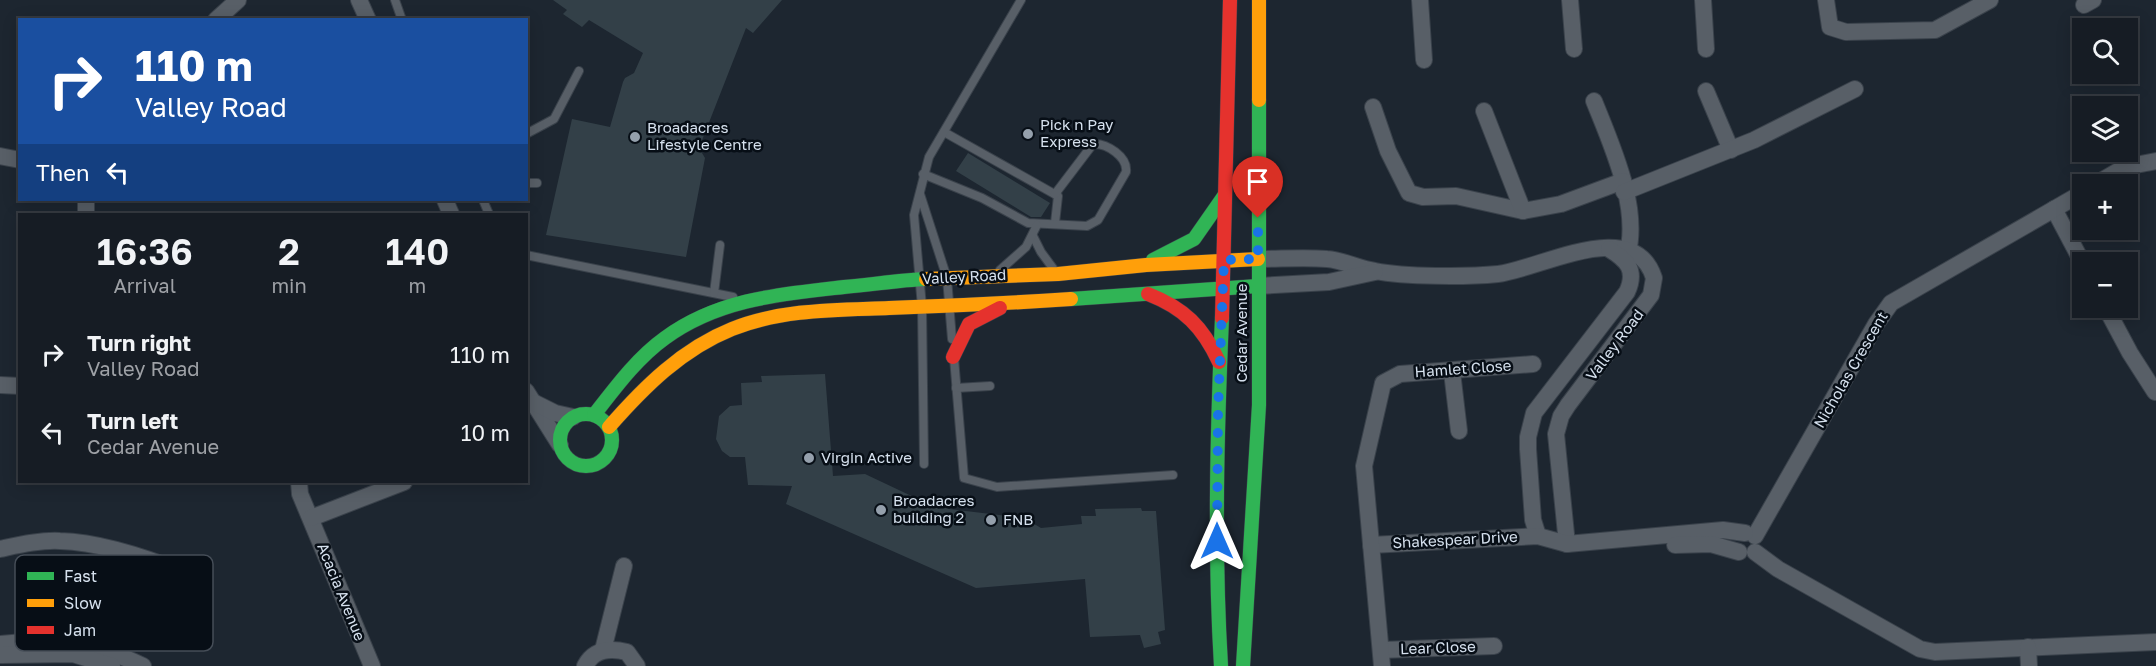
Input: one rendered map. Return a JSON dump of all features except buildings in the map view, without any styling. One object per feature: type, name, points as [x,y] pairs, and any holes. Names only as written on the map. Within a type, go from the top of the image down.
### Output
[{"type":"street","points":[[218,18],[238,0]]},
{"type":"street","points":[[359,0],[367,18]]},
{"type":"street","name":"Cedar Avenue","points":[[1221,666],[1217,599],[1218,411],[1224,286],[1224,196],[1230,0]]},
{"type":"street","name":"Cedar Avenue","points":[[1243,666],[1258,405],[1259,0]]},
{"type":"street","points":[[1419,0],[1424,60]]},
{"type":"street","points":[[1570,0],[1574,49]]},
{"type":"street","points":[[1702,0],[1706,49]]},
{"type":"street","points":[[1826,0],[1830,27],[1846,32],[1935,30],[1990,0]]},
{"type":"street","points":[[1373,107],[1388,151],[1409,193],[1423,197],[1456,196],[1523,211],[1561,204],[1624,186],[1731,150],[1855,88]]},
{"type":"street","points":[[1706,91],[1731,150]]},
{"type":"street","points":[[1594,101],[1624,186],[1632,231],[1627,255]]},
{"type":"street","points":[[1484,111],[1523,211]]},
{"type":"street","points":[[0,156],[18,160]]},
{"type":"street","points":[[2113,174],[2125,167],[2156,161]]},
{"type":"street","points":[[1146,265],[1194,239],[1224,196]]},
{"type":"street","name":"Nicholas Crescent","points":[[1748,543],[1876,324],[1891,303],[2072,199]]},
{"type":"street","points":[[2054,209],[2077,252]]},
{"type":"street","name":"Valley Road","points":[[594,415],[623,378],[663,339],[681,327],[733,304],[799,291],[921,279],[1058,274],[1224,260],[1327,259],[1376,272],[1470,275],[1499,274],[1589,249],[1609,249],[1643,257],[1652,269],[1654,278],[1651,295],[1578,392],[1560,376],[1628,292],[1631,270],[1627,255]]},
{"type":"street","name":"Valley Road","points":[[609,427],[638,393],[673,363],[733,328],[758,322],[814,313],[1013,302],[1140,291],[1329,282],[1376,272]]},
{"type":"street","points":[[1140,291],[1173,303],[1196,321],[1209,340],[1221,367]]},
{"type":"street","points":[[748,301],[758,322]]},
{"type":"street","points":[[953,357],[963,330],[972,319],[1013,302]]},
{"type":"street","points":[[2111,318],[2155,392]]},
{"type":"street","name":"Hamlet Close","points":[[1393,376],[1533,364]]},
{"type":"street","points":[[1452,372],[1459,431]]},
{"type":"street","name":"Shakespear Drive","points":[[1381,658],[1365,457],[1380,391],[1383,383],[1393,376]]},
{"type":"street","points":[[1560,376],[1534,413],[1528,436],[1533,520],[1538,536],[1567,544],[1723,530],[1748,543],[1788,575],[1920,649],[1935,652],[2156,642]]},
{"type":"street","points":[[0,386],[18,386]]},
{"type":"street","points":[[1567,544],[1556,434],[1561,416],[1578,392]]},
{"type":"street","points":[[530,397],[555,413],[573,417],[594,415],[609,427],[612,445],[607,455],[592,465],[578,464],[570,460],[530,397]]},
{"type":"street","points":[[560,445],[562,429],[573,417]]},
{"type":"street","name":"Acacia Avenue","points":[[299,483],[300,494],[372,666]]},
{"type":"street","points":[[311,518],[401,483]]},
{"type":"street","name":"Shakespear Drive","points":[[1371,545],[1538,536]]},
{"type":"street","points":[[0,549],[69,541],[132,555]]},
{"type":"street","points":[[603,650],[624,566]]},
{"type":"street","points":[[0,644],[15,643]]},
{"type":"street","name":"Lear Close","points":[[1381,658],[1494,646]]},
{"type":"street","points":[[2028,647],[2029,666]]},
{"type":"street","points":[[585,666],[593,655],[603,650],[627,652],[637,666]]},
{"type":"street","points":[[110,651],[143,666]]},
{"type":"street","points":[[0,655],[73,654],[112,666]]},
{"type":"lane","points":[[395,0],[401,18]]},
{"type":"lane","points":[[924,464],[921,279],[914,215],[929,157],[1021,0]]},
{"type":"lane","points":[[528,133],[554,119],[579,71]]},
{"type":"lane","points":[[944,132],[1055,194],[1059,198],[1055,223]]},
{"type":"lane","points":[[923,174],[982,198],[1028,223],[1082,226],[1095,224],[1126,172],[1127,165],[1124,160],[1104,145],[1093,144],[1055,194]]},
{"type":"lane","points":[[528,183],[537,183]]},
{"type":"lane","points":[[920,194],[947,278],[964,478],[997,487],[1173,475]]},
{"type":"lane","points":[[992,276],[1026,247],[1037,225]]},
{"type":"lane","points":[[1033,236],[1041,252],[1058,274]]},
{"type":"lane","points":[[714,293],[720,245]]},
{"type":"lane","points":[[528,255],[748,301]]},
{"type":"lane","points":[[956,388],[990,386]]},
{"type":"traffic: fast","points":[[1243,666],[1259,405],[1259,100]]},
{"type":"traffic: fast","points":[[1153,260],[1194,239],[1224,196]]},
{"type":"traffic: fast","points":[[594,415],[627,374],[655,346],[685,325],[706,315],[751,300],[774,296],[926,279]]},
{"type":"traffic: fast","points":[[1071,299],[1258,286]]},
{"type":"traffic: fast","points":[[1221,666],[1217,492],[1222,318]]},
{"type":"traffic: fast","points":[[586,414],[600,418],[608,426],[612,440],[608,454],[600,462],[586,466],[572,462],[564,454],[560,440],[564,426],[572,418],[586,414]]},
{"type":"traffic: slow","points":[[1259,0],[1259,100]]},
{"type":"traffic: slow","points":[[926,279],[1058,274],[1146,265],[1258,259]]},
{"type":"traffic: slow","points":[[609,427],[650,384],[680,358],[714,337],[751,322],[790,314],[830,310],[1071,299]]},
{"type":"traffic: jam","points":[[1222,318],[1230,0]]},
{"type":"traffic: jam","points":[[1148,294],[1182,312],[1191,320],[1206,339],[1219,362]]},
{"type":"traffic: jam","points":[[953,357],[969,324],[1000,308]]},
{"type":"place","name":"Pick n Pay Express","points":[[1028,134]]},
{"type":"place","name":"Broadacres Lifestyle Centre","points":[[635,137]]},
{"type":"place","name":"Virgin Active","points":[[809,458]]},
{"type":"place","name":"Broadacres building 2","points":[[881,510]]},
{"type":"place","name":"FNB","points":[[991,520]]},
{"type":"route","points":[[1217,541],[1218,411],[1224,260],[1258,259],[1258,218]]}]
